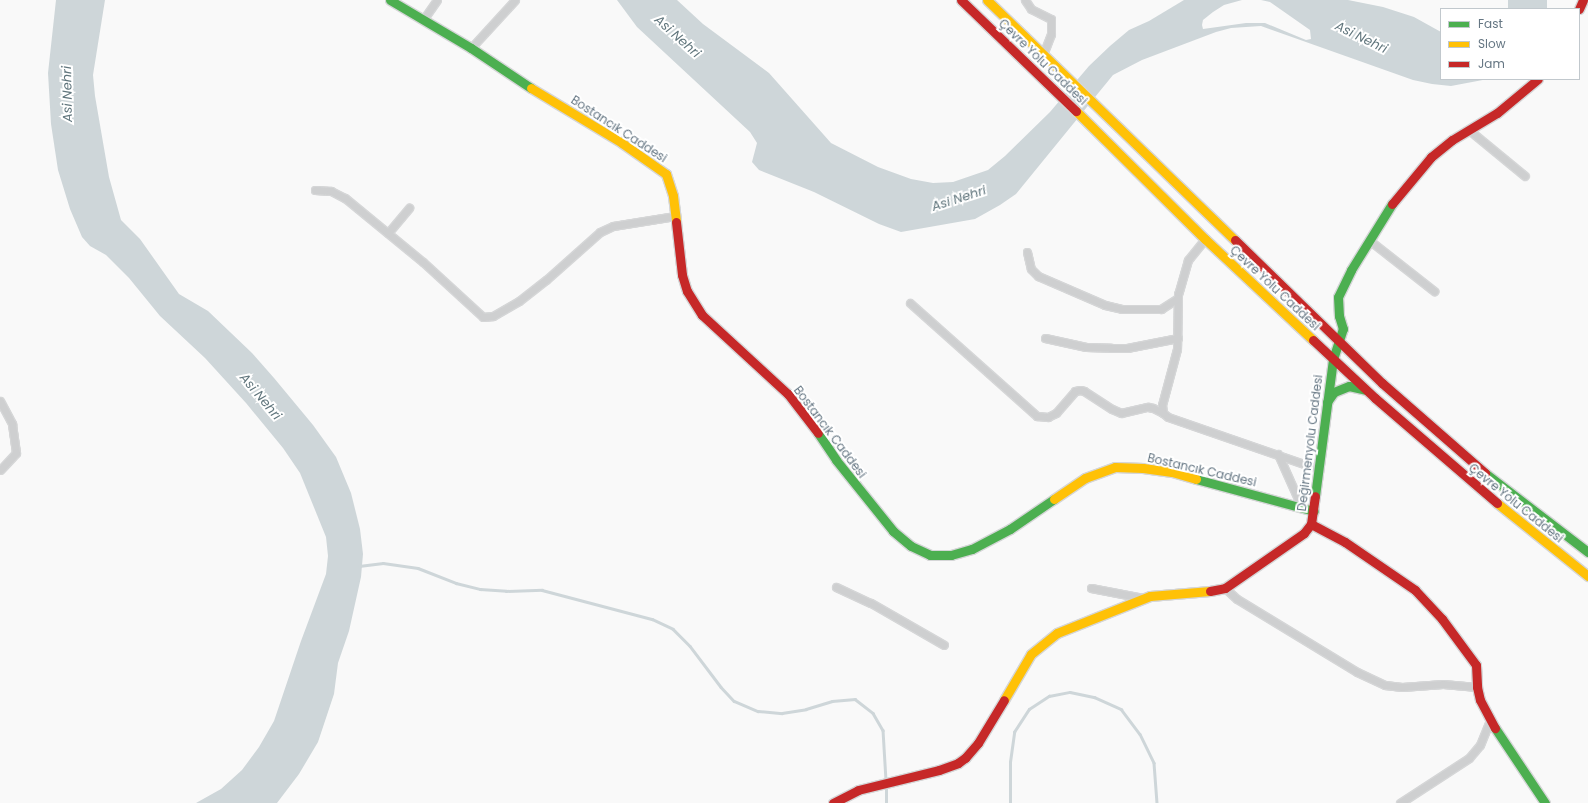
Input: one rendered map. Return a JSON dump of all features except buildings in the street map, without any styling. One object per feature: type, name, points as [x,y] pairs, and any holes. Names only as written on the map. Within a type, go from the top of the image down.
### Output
[{"type":"main road","name":"Bostancık Caddesi","points":[[390,0],[471,48],[524,84],[622,143],[666,174],[672,188],[680,267],[684,283],[702,315],[788,394],[815,428],[859,490],[894,530],[911,546],[921,552],[930,555],[945,556],[972,549],[1010,529],[1085,478],[1115,467],[1143,468],[1172,472],[1314,511]]},
{"type":"main road","name":"Çevre Yolu Caddesi","points":[[961,0],[1134,166],[1205,239],[1366,390],[1476,487],[1588,576]]},
{"type":"main road","name":"Çevre Yolu Caddesi","points":[[987,0],[1043,56],[1060,69],[1147,156],[1382,383],[1488,476],[1588,552]]},
{"type":"main road","name":"Değirmenyolu Caddesi","points":[[833,803],[858,790],[949,767],[965,758],[978,743],[1023,666],[1039,646],[1065,628],[1143,598],[1173,593],[1210,592],[1225,588],[1304,533],[1311,524],[1314,511],[1327,402],[1334,359],[1340,344],[1343,329],[1339,316],[1338,296],[1351,270],[1394,202],[1420,169],[1442,148],[1497,113],[1537,80]]},
{"type":"main road","points":[[1327,402],[1334,392],[1349,386],[1366,390]]},
{"type":"main road","points":[[1311,524],[1356,549],[1422,597],[1472,658],[1477,671],[1477,687],[1480,700],[1490,720],[1511,756],[1545,803]]},
{"type":"street","points":[[423,20],[437,0]]},
{"type":"street","points":[[471,48],[515,0]]},
{"type":"street","points":[[1025,0],[1031,9],[1051,19],[1051,34],[1043,56]]},
{"type":"street","points":[[1469,130],[1525,176]]},
{"type":"street","points":[[315,190],[323,189],[336,192],[388,232],[477,313],[486,317],[493,316],[519,301],[546,280],[600,232],[613,226],[675,216]]},
{"type":"street","points":[[388,232],[409,208]]},
{"type":"street","points":[[1163,413],[1162,405],[1177,349],[1178,298],[1184,270],[1188,260],[1205,239]]},
{"type":"street","points":[[1370,240],[1434,291]]},
{"type":"street","points":[[1027,252],[1030,269],[1038,276],[1104,305],[1122,309],[1161,309],[1178,298]]},
{"type":"street","points":[[910,303],[1037,416],[1048,417],[1056,413],[1075,391],[1080,390],[1112,409],[1122,413],[1148,407],[1153,408],[1168,417],[1318,469]]},
{"type":"street","points":[[1045,338],[1086,347],[1112,348],[1132,347],[1178,338]]},
{"type":"street","points":[[0,401],[12,424],[16,453],[0,470]]},
{"type":"street","points":[[1278,454],[1302,508]]},
{"type":"street","points":[[836,588],[871,603],[944,645]]},
{"type":"street","points":[[1091,588],[1143,598]]},
{"type":"street","points":[[1225,588],[1237,599],[1357,672],[1385,685],[1402,687],[1443,684],[1477,687]]},
{"type":"street","points":[[1400,803],[1469,758],[1480,745],[1490,720]]},
{"type":"water","name":"Asi Nehri","points":[[56,0],[105,0],[93,75],[95,96],[109,177],[121,220],[140,239],[179,294],[208,311],[252,353],[274,378],[313,425],[336,457],[351,493],[360,529],[363,554],[361,577],[349,631],[338,663],[334,694],[318,742],[299,774],[277,803],[196,803],[221,789],[242,770],[259,747],[274,721],[301,641],[326,574],[328,556],[326,537],[300,473],[283,448],[246,403],[205,358],[160,316],[129,278],[106,255],[90,246],[82,237],[70,209],[58,170],[51,124],[48,73]]},
{"type":"water","name":"Asi Nehri","points":[[617,0],[677,0],[703,24],[769,73],[831,143],[878,167],[911,179],[933,183],[953,182],[988,170],[1005,156],[1050,112],[1089,66],[1110,46],[1129,30],[1149,21],[1184,0],[1242,0],[1224,5],[1213,12],[1203,20],[1203,29],[1246,23],[1265,23],[1306,40],[1311,39],[1310,30],[1270,2],[1261,0],[1348,0],[1383,7],[1414,17],[1440,31],[1440,80],[1483,80],[1451,86],[1432,84],[1413,80],[1261,26],[1231,28],[1216,32],[1142,60],[1113,75],[1016,194],[1000,205],[975,219],[901,232],[879,224],[814,192],[759,170],[752,162],[757,143],[750,132],[637,27]]},
{"type":"water","points":[[1508,0],[1547,0],[1547,8],[1508,8]]},
{"type":"waterway","points":[[359,566],[383,563],[418,568],[456,583],[480,589],[506,591],[542,590],[652,619],[673,629],[690,646],[721,687],[734,701],[758,711],[782,713],[806,709],[832,701],[855,699],[873,713],[883,730],[886,781]]},
{"type":"waterway","points":[[1010,803],[1010,762],[1014,732],[1029,709],[1049,696],[1070,692],[1094,697],[1121,709],[1140,734],[1154,763],[1157,803]]},
{"type":"waterway","points":[[886,786],[886,803]]},
{"type":"traffic: fast","points":[[390,0],[471,48],[531,88]]},
{"type":"traffic: fast","points":[[1315,496],[1333,359],[1343,329],[1339,316],[1338,297],[1351,270],[1392,204]]},
{"type":"traffic: fast","points":[[1327,402],[1334,392],[1349,386],[1366,390]]},
{"type":"traffic: fast","points":[[818,433],[836,460],[893,531],[911,546],[930,555],[951,555],[972,549],[1010,529],[1054,499]]},
{"type":"traffic: fast","points":[[1485,473],[1588,552]]},
{"type":"traffic: fast","points":[[1196,479],[1314,511]]},
{"type":"traffic: fast","points":[[1495,728],[1545,803]]},
{"type":"traffic: slow","points":[[987,0],[1235,240]]},
{"type":"traffic: slow","points":[[531,88],[622,143],[666,174],[673,196],[676,222]]},
{"type":"traffic: slow","points":[[1076,111],[1205,239],[1313,340]]},
{"type":"traffic: slow","points":[[1054,499],[1085,478],[1115,467],[1143,468],[1172,472],[1196,479]]},
{"type":"traffic: slow","points":[[1497,503],[1588,576]]},
{"type":"traffic: slow","points":[[1004,700],[1031,654],[1057,633],[1150,596],[1210,591]]},
{"type":"traffic: jam","points":[[961,0],[1076,111]]},
{"type":"traffic: jam","points":[[1579,8],[1583,0]]},
{"type":"traffic: jam","points":[[1392,204],[1431,157],[1452,140],[1497,113],[1537,80]]},
{"type":"traffic: jam","points":[[676,222],[682,275],[687,291],[702,315],[788,394],[818,433]]},
{"type":"traffic: jam","points":[[1235,240],[1382,383],[1485,473]]},
{"type":"traffic: jam","points":[[1313,340],[1375,398],[1497,503]]},
{"type":"traffic: jam","points":[[1210,591],[1225,588],[1304,533],[1311,524],[1315,496]]},
{"type":"traffic: jam","points":[[1311,524],[1345,542],[1415,590],[1442,619],[1476,665],[1477,687],[1480,700],[1495,728]]},
{"type":"traffic: jam","points":[[833,803],[858,790],[939,770],[958,763],[965,758],[978,743],[1004,700]]}]
